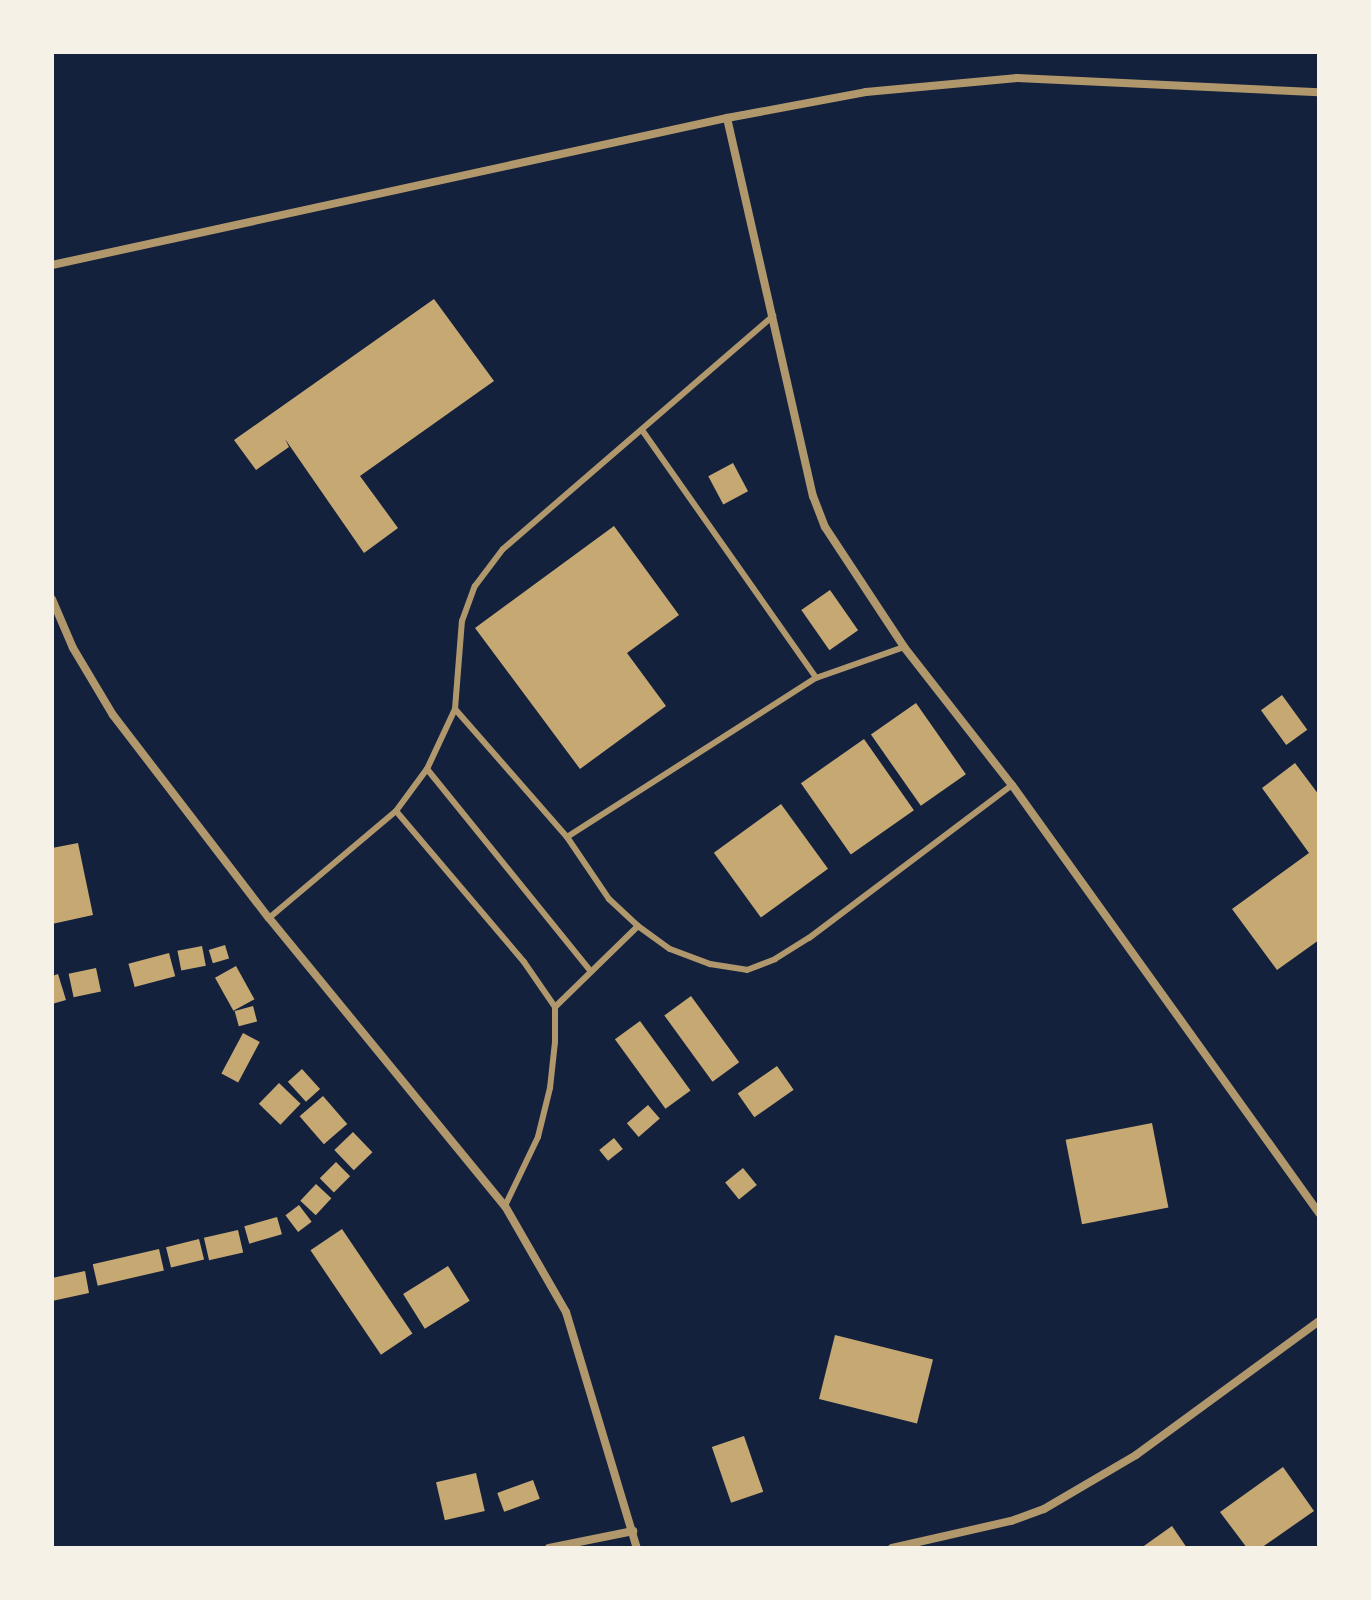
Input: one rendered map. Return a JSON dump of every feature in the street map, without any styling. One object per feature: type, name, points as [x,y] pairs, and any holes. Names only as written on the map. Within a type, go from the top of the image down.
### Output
[{"type":"street","points":[[52,265],[727,118],[866,92],[1017,78],[1319,92]]},
{"type":"street","points":[[727,118],[813,496],[843,558],[904,647],[1012,785],[1319,1213]]},
{"type":"street","points":[[52,599],[73,648],[113,715],[269,918],[505,1206],[566,1312],[637,1548]]},
{"type":"street","points":[[892,1548],[1011,1521],[1044,1509],[1136,1455],[1319,1321]]},
{"type":"street","points":[[549,1548],[633,1531]]},
{"type":"lane","points":[[269,918],[396,811],[427,769],[455,709],[462,621],[475,586],[503,549],[773,316]]},
{"type":"lane","points":[[642,430],[816,678]]},
{"type":"lane","points":[[567,837],[816,678],[904,647]]},
{"type":"lane","points":[[455,709],[567,837],[609,899],[638,926],[670,949],[710,964],[747,970],[775,959],[809,938],[1012,785]]},
{"type":"lane","points":[[427,769],[590,970]]},
{"type":"lane","points":[[396,811],[524,962],[555,1007],[550,1088],[538,1137],[505,1206]]},
{"type":"lane","points":[[555,1007],[638,926]]},
{"type":"building","points":[[434,299],[494,381],[360,476],[398,528],[364,553],[285,439],[289,447],[256,470],[234,440]]},
{"type":"building","points":[[733,463],[748,491],[723,504],[708,476]]},
{"type":"building","points":[[614,526],[679,615],[627,653],[666,706],[580,769],[475,628]]},
{"type":"building","points":[[830,590],[858,630],[829,650],[801,610]]},
{"type":"building","points":[[1282,695],[1307,730],[1286,745],[1261,710]]},
{"type":"building","points":[[916,703],[966,774],[921,806],[871,735]]},
{"type":"building","points":[[864,739],[914,810],[851,854],[801,783]]},
{"type":"building","points":[[1295,763],[1319,795],[1319,940],[1277,970],[1232,909],[1309,853],[1262,788]]},
{"type":"building","points":[[781,804],[828,869],[761,918],[714,853]]},
{"type":"building","points":[[78,843],[93,915],[52,924],[52,848]]},
{"type":"building","points":[[225,945],[229,958],[213,963],[209,950]]},
{"type":"building","points":[[202,946],[206,966],[181,970],[177,951]]},
{"type":"building","points":[[169,953],[175,976],[135,987],[128,964]]},
{"type":"building","points":[[236,966],[254,999],[233,1011],[215,978]]},
{"type":"building","points":[[96,968],[101,991],[74,997],[69,974]]},
{"type":"building","points":[[58,974],[66,1000],[52,1004],[52,976]]},
{"type":"building","points":[[691,996],[739,1062],[713,1082],[664,1015]]},
{"type":"building","points":[[253,1006],[257,1021],[239,1026],[235,1011]]},
{"type":"building","points":[[640,1021],[691,1091],[665,1109],[615,1039]]},
{"type":"building","points":[[243,1033],[260,1042],[238,1083],[221,1074]]},
{"type":"building","points":[[777,1066],[794,1090],[754,1117],[738,1094]]},
{"type":"building","points":[[302,1069],[320,1089],[306,1102],[288,1082]]},
{"type":"building","points":[[279,1083],[301,1104],[280,1125],[259,1104]]},
{"type":"building","points":[[323,1096],[347,1124],[324,1144],[300,1116]]},
{"type":"building","points":[[648,1105],[660,1119],[639,1137],[627,1123]]},
{"type":"building","points":[[1152,1123],[1168,1207],[1082,1224],[1066,1140]]},
{"type":"building","points":[[353,1132],[372,1152],[354,1170],[334,1150]]},
{"type":"building","points":[[614,1138],[623,1149],[608,1161],[599,1150]]},
{"type":"building","points":[[336,1162],[350,1176],[334,1192],[320,1178]]},
{"type":"building","points":[[743,1168],[757,1185],[739,1200],[725,1182]]},
{"type":"building","points":[[316,1184],[331,1198],[316,1215],[300,1201]]},
{"type":"building","points":[[299,1205],[312,1222],[298,1232],[285,1215]]},
{"type":"building","points":[[277,1217],[282,1234],[249,1244],[244,1226]]},
{"type":"building","points":[[342,1229],[412,1333],[381,1355],[310,1250]]},
{"type":"building","points":[[238,1230],[243,1252],[209,1260],[204,1238]]},
{"type":"building","points":[[199,1239],[204,1259],[171,1268],[166,1247]]},
{"type":"building","points":[[159,1249],[164,1270],[98,1286],[93,1264]]},
{"type":"building","points":[[448,1266],[470,1301],[425,1329],[403,1294]]},
{"type":"building","points":[[85,1271],[89,1293],[52,1301],[52,1278]]},
{"type":"building","points":[[835,1335],[933,1359],[917,1423],[819,1399]]},
{"type":"building","points":[[744,1436],[763,1492],[731,1503],[712,1447]]},
{"type":"building","points":[[1283,1467],[1314,1511],[1261,1548],[1247,1548],[1220,1512]]},
{"type":"building","points":[[476,1473],[485,1511],[445,1520],[436,1482]]},
{"type":"building","points":[[533,1480],[540,1499],[504,1512],[497,1493]]},
{"type":"building","points":[[1172,1526],[1187,1548],[1141,1548]]}]
